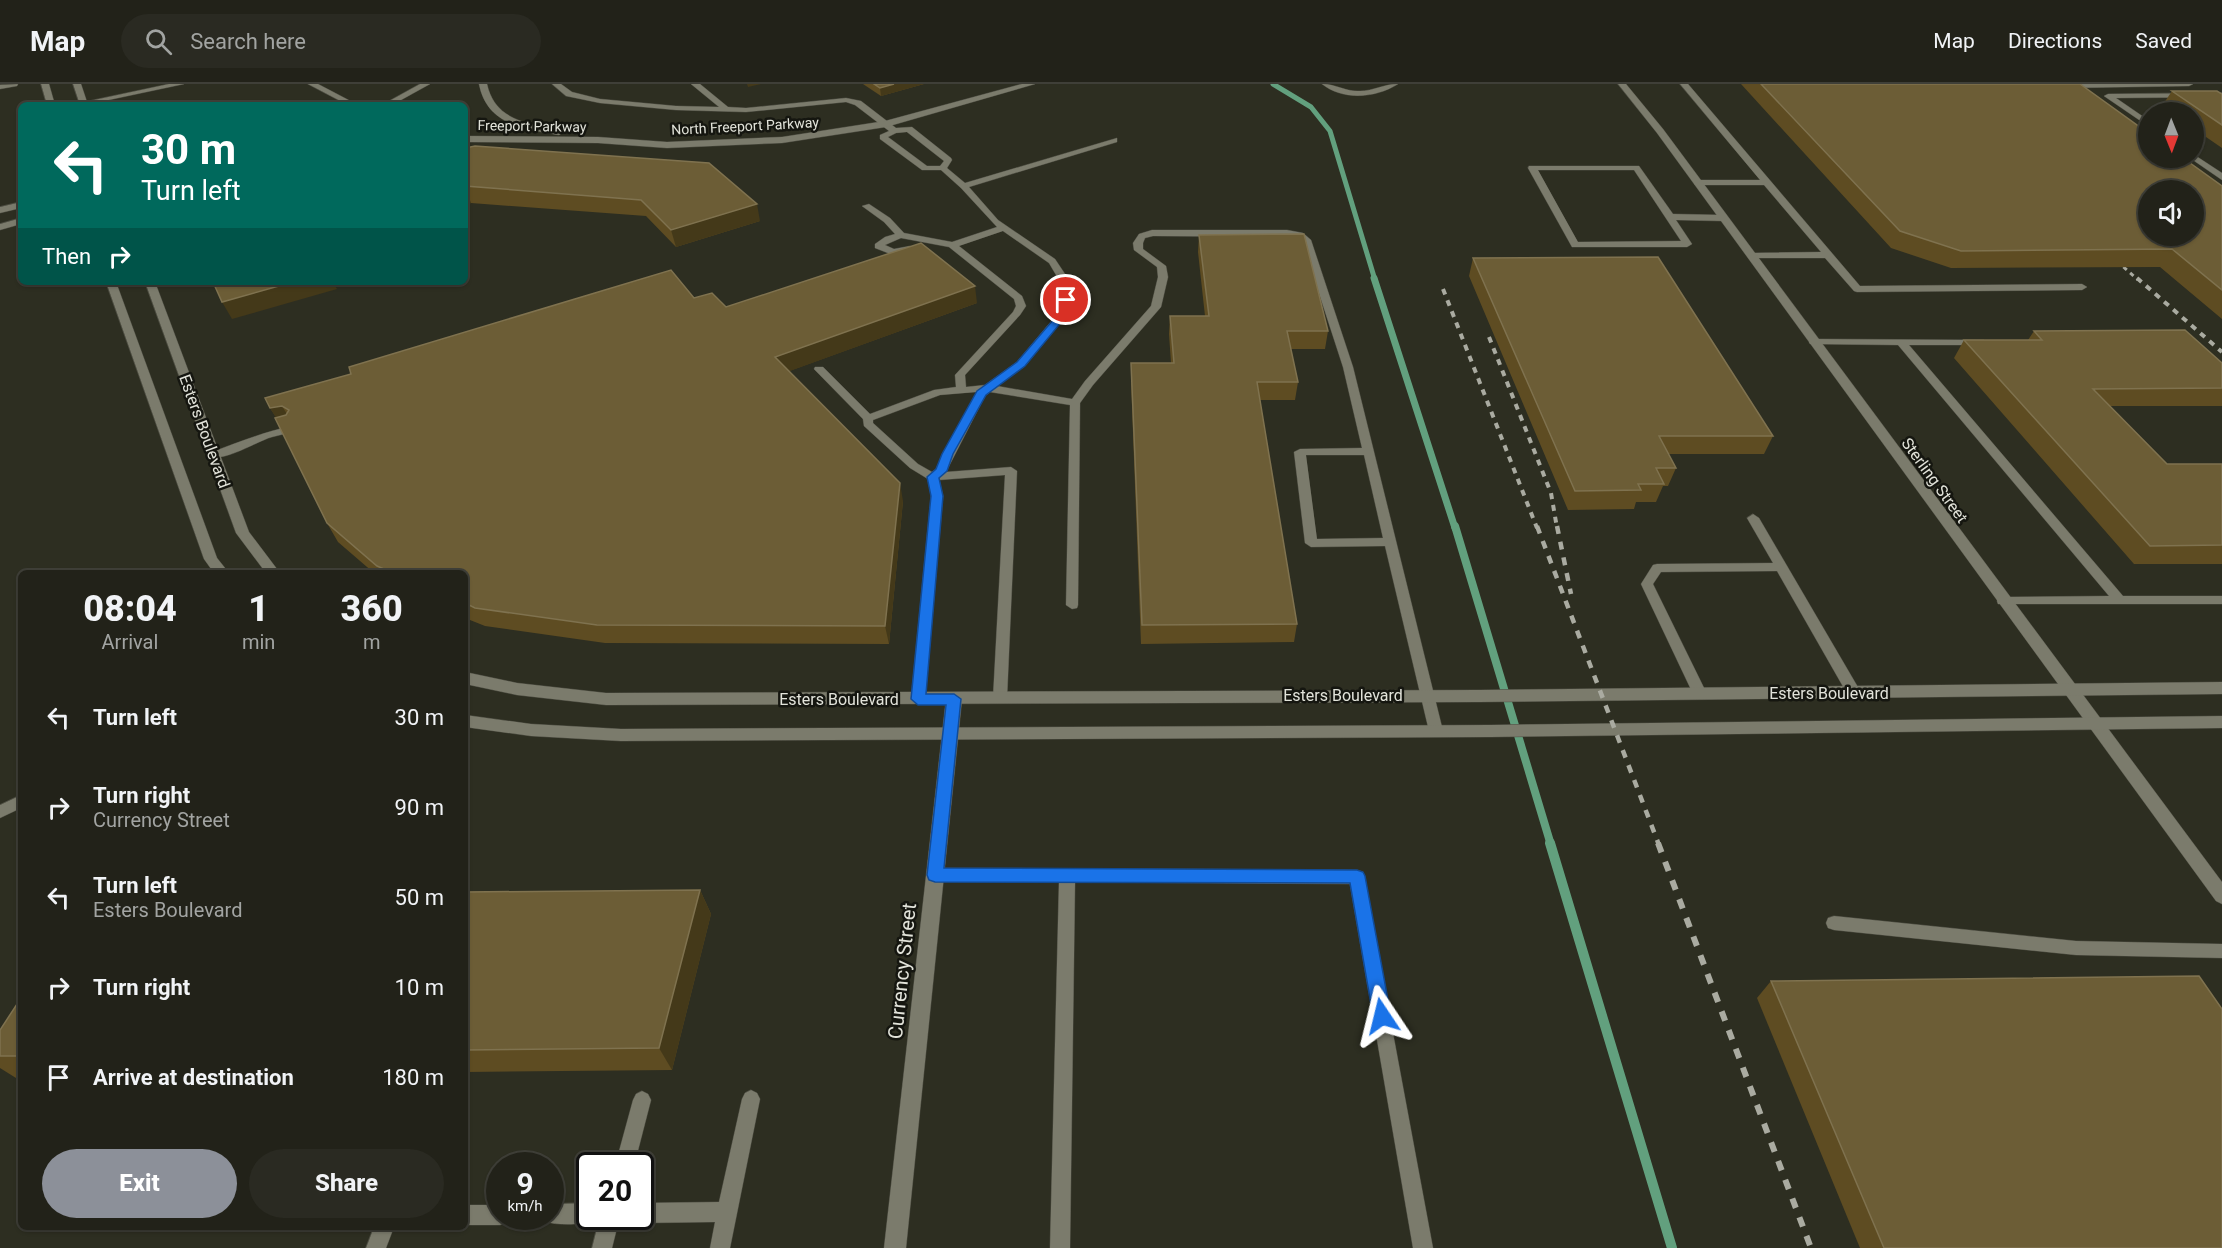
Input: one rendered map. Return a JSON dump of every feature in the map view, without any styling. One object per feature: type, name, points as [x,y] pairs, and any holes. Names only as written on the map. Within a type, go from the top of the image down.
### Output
[{"type":"main road","points":[[45,84],[50,102]]},
{"type":"main road","points":[[77,84],[83,102]]},
{"type":"main road","points":[[392,102],[426,84]]},
{"type":"main road","points":[[483,84],[483,95],[492,109],[505,118],[529,127],[598,140]]},
{"type":"main road","name":"North Freeport Parkway","points":[[598,140],[667,145],[729,144],[890,128],[1030,84]]},
{"type":"main road","name":"Sterling Street","points":[[1622,84],[1724,218],[2069,691],[2222,896]]},
{"type":"main road","name":"Freeport Parkway","points":[[468,138],[598,140]]},
{"type":"main road","points":[[0,210],[18,207]]},
{"type":"main road","points":[[0,226],[18,223]]},
{"type":"main road","points":[[112,285],[211,559],[220,570]]},
{"type":"main road","name":"Esters Boulevard","points":[[151,285],[243,533],[271,570]]},
{"type":"main road","name":"Esters Boulevard","points":[[468,679],[517,689],[606,699],[954,699],[1426,694],[1479,696],[2222,688]]},
{"type":"main road","name":"Currency Street","points":[[895,1248],[954,699]]},
{"type":"main road","name":"Esters Boulevard","points":[[468,721],[531,730],[621,735],[1490,731],[2222,722]]},
{"type":"lane","points":[[0,87],[14,84]]},
{"type":"lane","points":[[94,102],[180,84]]},
{"type":"lane","points":[[312,84],[348,102]]},
{"type":"lane","points":[[556,84],[569,94],[600,102],[666,108],[746,110],[846,100],[858,104],[890,128],[909,129],[948,160],[943,168]]},
{"type":"lane","points":[[695,84],[726,109]]},
{"type":"lane","points":[[1326,84],[1340,93],[1352,95],[1365,94],[1394,84]]},
{"type":"lane","points":[[1684,84],[1857,289],[2082,288]]},
{"type":"lane","points":[[2052,86],[2184,84]]},
{"type":"lane","points":[[2204,95],[2222,107]]},
{"type":"lane","points":[[2138,117],[2108,96],[2222,95]]},
{"type":"lane","points":[[890,128],[883,137],[925,168],[943,168],[964,186],[995,222],[1052,261],[1064,280],[1066,300],[1064,312],[1021,364],[981,394],[941,471],[933,477]]},
{"type":"lane","points":[[964,186],[1114,140]]},
{"type":"lane","points":[[2204,164],[2222,177]]},
{"type":"lane","points":[[1532,168],[1636,168],[1670,217],[1687,244],[1575,245],[1532,168]]},
{"type":"lane","points":[[1698,183],[1767,182]]},
{"type":"lane","points":[[866,206],[887,220],[901,235]]},
{"type":"lane","points":[[1670,217],[1724,218]]},
{"type":"lane","points":[[952,245],[1004,228]]},
{"type":"lane","points":[[1072,605],[1075,403],[1089,382],[1156,307],[1163,277],[1161,266],[1139,250],[1138,243],[1142,236],[1152,233],[1287,233],[1300,235],[1306,240],[1348,367],[1436,731]]},
{"type":"lane","points":[[938,242],[893,252],[878,246],[888,239],[901,235],[938,242],[952,245],[1019,298],[1021,306],[960,375],[961,389]]},
{"type":"lane","points":[[1751,256],[1828,255]]},
{"type":"lane","points":[[1814,342],[1993,342]]},
{"type":"lane","points":[[1900,342],[2120,600]]},
{"type":"lane","points":[[819,369],[868,418],[868,424],[914,466],[933,477],[1011,471],[1000,698]]},
{"type":"lane","points":[[868,418],[938,392],[961,389],[988,388],[1075,403]]},
{"type":"lane","points":[[213,454],[256,441]]},
{"type":"lane","points":[[1369,451],[1300,452],[1311,543],[1390,542]]},
{"type":"lane","points":[[918,699],[937,496],[933,477]]},
{"type":"lane","points":[[1753,518],[1854,693]]},
{"type":"lane","points":[[1700,694],[1647,584],[1652,576],[1658,568],[1781,567]]},
{"type":"lane","points":[[2003,601],[2222,600]]},
{"type":"lane","points":[[0,812],[18,803]]},
{"type":"lane","points":[[935,875],[1357,876],[1423,1248]]},
{"type":"lane","points":[[1060,1248],[1067,875]]},
{"type":"lane","points":[[1834,923],[2076,948],[2222,951]]},
{"type":"lane","points":[[720,1248],[751,1099]]},
{"type":"lane","points":[[628,1152],[642,1100]]},
{"type":"lane","points":[[654,1213],[727,1212]]},
{"type":"lane","points":[[468,1215],[486,1215]]},
{"type":"lane","points":[[376,1248],[383,1230]]},
{"type":"lane","points":[[602,1248],[606,1230]]},
{"type":"building","points":[[874,84],[894,84],[880,88]]},
{"type":"building","points":[[1761,84],[2080,84],[2138,126],[2138,168],[2197,168],[2222,186],[2222,290],[2172,249],[1961,251],[1900,231]]},
{"type":"building","points":[[2172,91],[2217,91],[2222,94],[2222,125],[2204,113],[2204,102],[2188,102]]},
{"type":"building","points":[[475,146],[709,163],[757,204],[671,230],[641,200],[468,186],[468,147]]},
{"type":"building","points":[[1304,234],[1328,331],[1287,331],[1298,382],[1257,382],[1297,624],[1142,625],[1131,363],[1174,363],[1170,316],[1209,316],[1199,235]]},
{"type":"building","points":[[921,243],[975,286],[775,357],[900,483],[885,626],[597,625],[475,608],[468,604],[468,570],[386,570],[377,566],[327,523],[275,418],[286,415],[289,410],[282,406],[270,408],[265,398],[351,374],[349,367],[671,270],[694,298],[712,293],[726,307]]},
{"type":"building","points":[[1658,257],[1773,436],[1659,436],[1676,468],[1656,468],[1664,484],[1638,484],[1641,490],[1575,491],[1473,258]]},
{"type":"building","points":[[214,285],[282,285],[222,302]]},
{"type":"building","points":[[2185,330],[2222,363],[2222,388],[2093,389],[2167,464],[2222,464],[2222,545],[2150,546],[1964,340],[2042,340],[2034,331]]},
{"type":"building","points":[[700,890],[659,1048],[468,1050],[468,892]]},
{"type":"building","points":[[2199,976],[2222,1009],[2222,1248],[1884,1248],[1771,981]]},
{"type":"building","points":[[18,1003],[18,1056],[0,1056],[0,1030]]},
{"type":"waterway","points":[[1273,84],[1311,107],[1330,131],[1375,280]]},
{"type":"waterway","points":[[1374,278],[1455,528]]},
{"type":"waterway","points":[[1455,526],[1551,845]]},
{"type":"waterway","points":[[1550,843],[1672,1248]]},
{"type":"railway","points":[[2110,255],[2138,280]]},
{"type":"railway","points":[[2137,278],[2222,352]]},
{"type":"railway","points":[[1443,289],[1537,528]]},
{"type":"railway","points":[[1489,337],[1551,493],[1557,528]]},
{"type":"railway","points":[[1537,526],[1659,845]]},
{"type":"railway","points":[[1557,526],[1571,594]]},
{"type":"railway","points":[[1658,843],[1811,1248]]},
{"type":"route","points":[[1066,300],[1064,312],[1021,364],[981,394],[941,471],[933,477],[937,496],[918,699],[954,699],[935,875],[1357,876],[1382,1016]]}]
